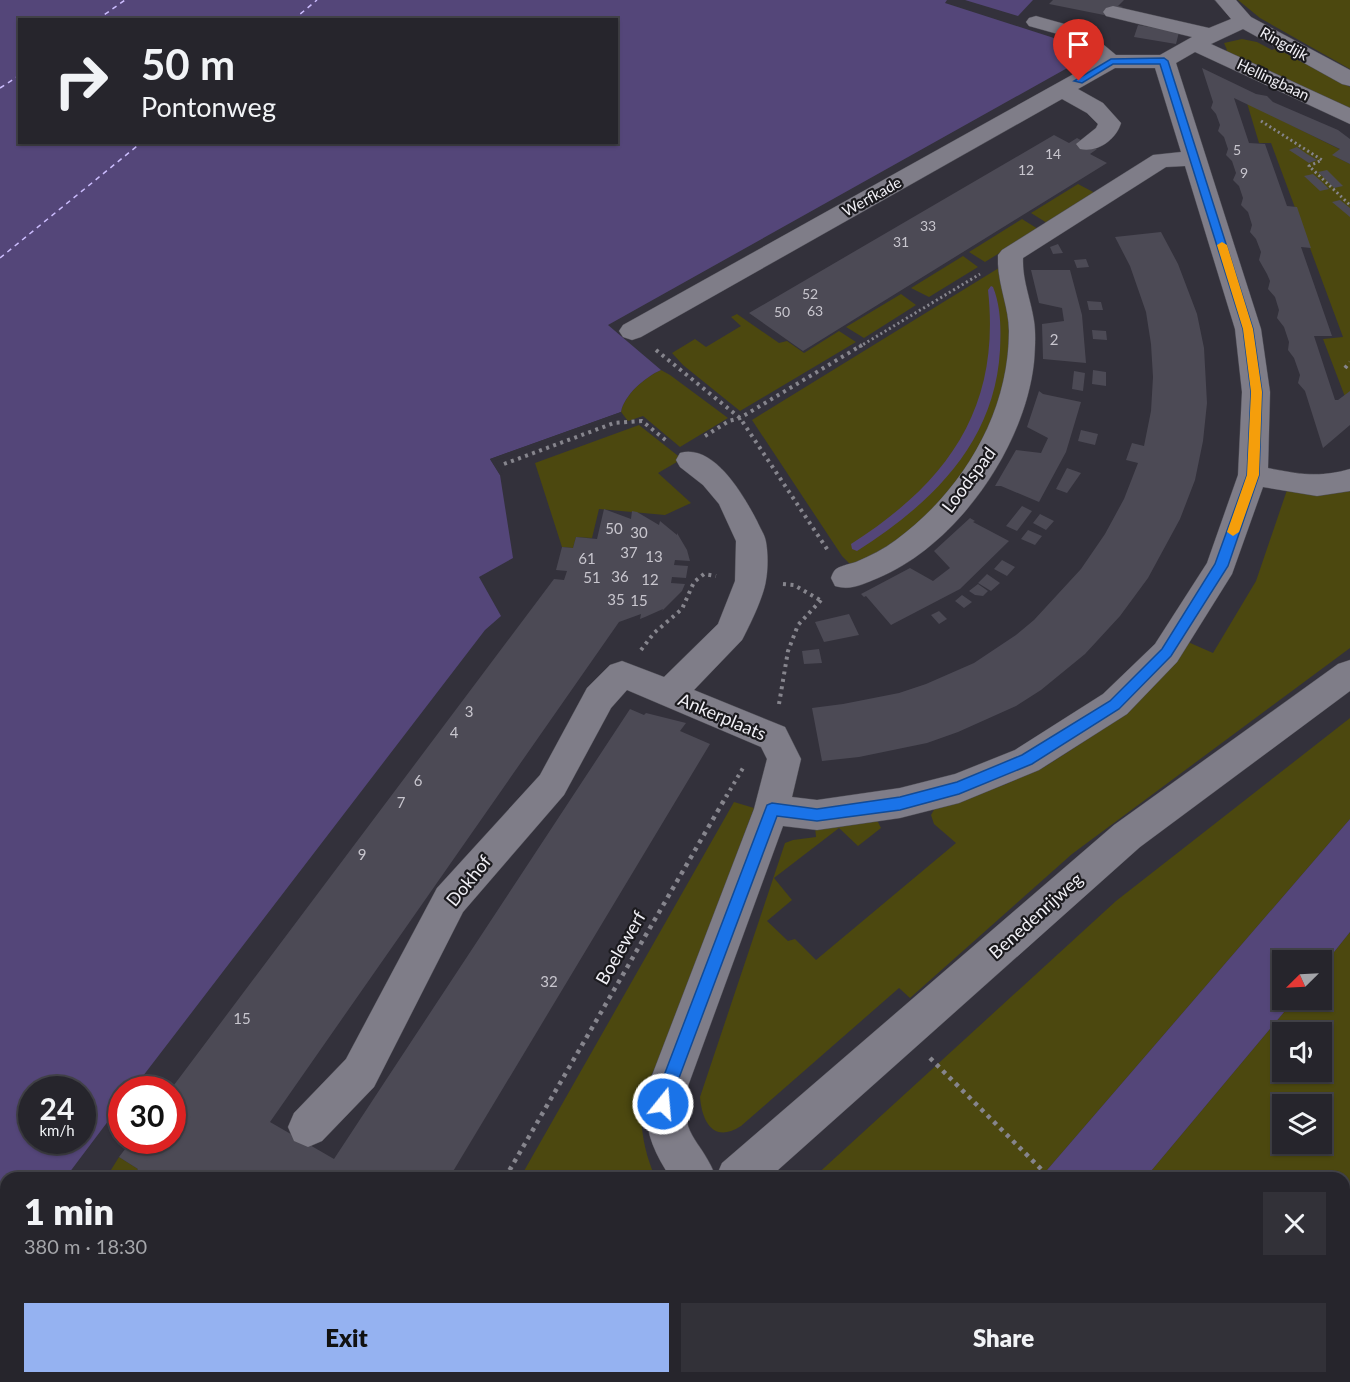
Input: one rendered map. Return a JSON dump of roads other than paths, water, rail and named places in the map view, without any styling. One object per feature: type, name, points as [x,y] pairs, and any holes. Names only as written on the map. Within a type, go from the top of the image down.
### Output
[{"type":"street","name":"Ringdijk","points":[[1225,0],[1244,21],[1350,80]]},
{"type":"street","name":"Hellingbaan","points":[[1113,12],[1204,39],[1350,117]]},
{"type":"street","points":[[772,809],[817,815],[900,803],[959,788],[1027,760],[1114,705],[1166,653],[1221,566],[1253,475],[1256,392],[1248,329],[1164,61],[1244,21]]},
{"type":"street","points":[[1036,22],[1079,34],[1111,62]]},
{"type":"street","name":"Werfkade","points":[[632,331],[1111,62],[1164,61]]},
{"type":"street","points":[[1063,90],[1095,108],[1110,123],[1109,129],[1104,134],[1088,144]]},
{"type":"street","name":"Loodspad","points":[[846,578],[899,554],[919,539],[970,484],[995,446],[1014,393],[1020,361],[1022,331],[1017,294],[1009,266],[1011,255],[1161,160],[1196,159]]},
{"type":"street","name":"Ankerplaats","points":[[669,694],[731,631],[751,581],[751,541],[731,499],[713,478],[685,455]]},
{"type":"street","points":[[1253,475],[1317,486],[1346,482],[1350,479]]},
{"type":"street","name":"Benedenrijweg","points":[[744,1172],[1127,836],[1350,673]]},
{"type":"street","name":"Ankerplaats","points":[[622,674],[767,735],[784,759],[772,809],[663,1104],[665,1125],[675,1148],[692,1172]]},
{"type":"street","name":"Dokhof","points":[[308,1127],[360,1073],[450,900],[552,785],[599,698],[622,674]]}]
